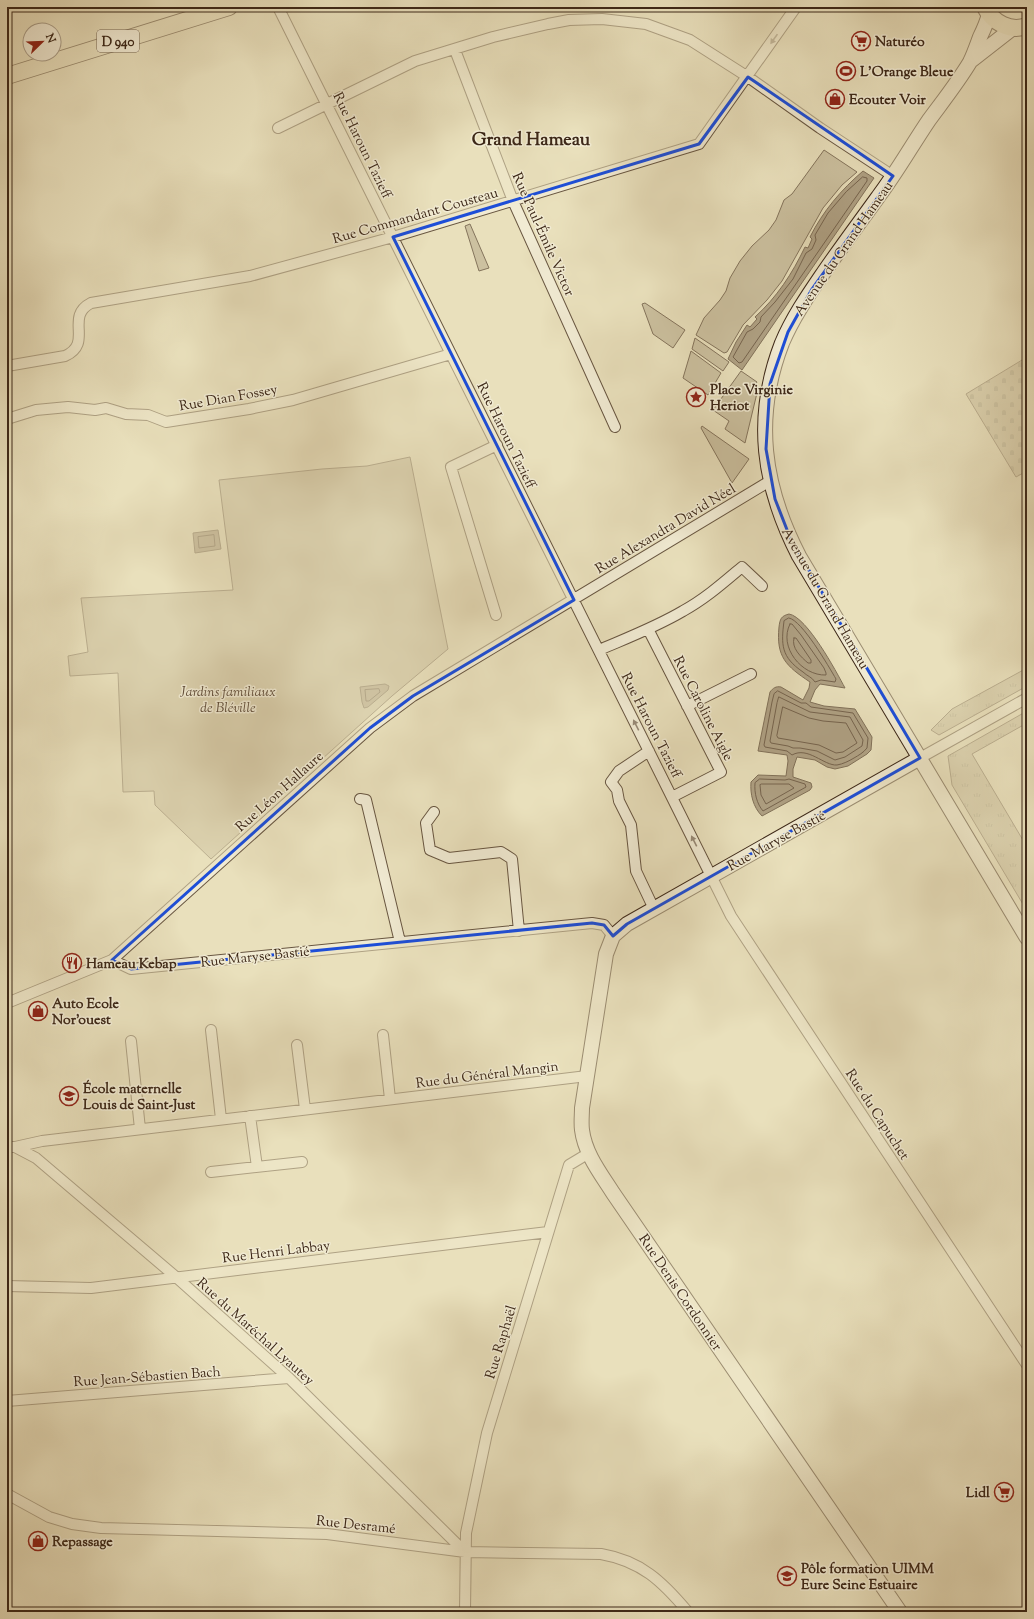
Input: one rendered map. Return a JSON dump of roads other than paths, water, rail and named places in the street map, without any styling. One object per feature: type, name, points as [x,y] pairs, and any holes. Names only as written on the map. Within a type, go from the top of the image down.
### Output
[{"type":"main road","name":"D 940","points":[[7,76],[229,7]]},
{"type":"main road","points":[[987,10],[995,21],[1004,25],[1020,27]]},
{"type":"street","name":"Rue Haroun Tazieff","points":[[278,7],[712,876]]},
{"type":"street","name":"Rue Commandant Cousteau","points":[[7,366],[65,356],[72,353],[76,348],[79,337],[78,316],[84,308],[91,303],[250,276],[393,238],[699,144],[748,77],[796,7]]},
{"type":"street","name":"Avenue du Grand Hameau","points":[[987,10],[988,21],[970,61],[922,130],[893,176],[812,289],[796,315],[783,343],[770,384],[767,405],[766,448],[770,481],[781,518],[799,556],[1027,938]]},
{"type":"street","points":[[278,128],[416,61],[493,37],[548,24],[569,20],[602,19],[646,24],[690,40],[748,77],[820,128],[893,176]]},
{"type":"street","name":"Avenue du Grand Hameau","points":[[970,61],[1020,27]]},
{"type":"street","name":"Rue Paul-Émile Victor","points":[[455,50],[513,201],[615,427]]},
{"type":"street","name":"Rue Dian Fossey","points":[[7,419],[36,410],[68,407],[95,410],[106,408],[126,414],[148,415],[166,422],[249,409],[293,400],[451,354]]},
{"type":"street","points":[[496,614],[451,467],[497,445]]},
{"type":"street","name":"Rue Alexandra David Néel","points":[[574,600],[770,481]]},
{"type":"street","points":[[599,650],[648,629],[683,611],[714,591],[742,567],[762,586]]},
{"type":"street","name":"Rue Léon Hallaure","points":[[7,1003],[112,960],[370,728],[413,696],[574,600]]},
{"type":"street","name":"Rue Caroline Aigle","points":[[648,629],[721,772],[672,797]]},
{"type":"street","points":[[687,706],[751,674]]},
{"type":"street","name":"Rue Maryse Bastié","points":[[112,960],[131,969],[592,923],[604,925],[613,936],[627,924],[1027,698]]},
{"type":"street","points":[[649,751],[620,771],[611,782],[617,790],[620,801],[631,825],[636,871],[654,909]]},
{"type":"street","points":[[360,799],[366,800],[400,942]]},
{"type":"street","points":[[434,812],[426,823],[430,850],[449,858],[501,852],[512,859],[519,931]]},
{"type":"street","name":"Rue du Capuchet","points":[[712,876],[731,916],[1027,1365]]},
{"type":"street","name":"Rue Denis Cordonnier","points":[[613,936],[606,954],[582,1108],[582,1131],[589,1153],[617,1199],[900,1612]]},
{"type":"street","points":[[211,1030],[221,1120]]},
{"type":"street","points":[[383,1035],[390,1099]]},
{"type":"street","points":[[131,1041],[140,1129]]},
{"type":"street","points":[[297,1045],[305,1109]]},
{"type":"street","name":"Rue du Général Mangin","points":[[11,1147],[42,1141],[587,1076]]},
{"type":"street","points":[[250,1116],[257,1167]]},
{"type":"street","name":"Rue du Maréchal Lyautey","points":[[11,1147],[36,1158],[176,1277],[289,1378],[465,1552]]},
{"type":"street","name":"Rue Raphaël","points":[[465,1612],[466,1533],[487,1433],[569,1165],[589,1153]]},
{"type":"street","points":[[211,1172],[302,1162]]},
{"type":"street","name":"Rue Henri Labbay","points":[[7,1286],[91,1288],[548,1232]]},
{"type":"street","name":"Rue Jean-Sébastien Bach","points":[[7,1401],[289,1378]]},
{"type":"street","name":"Rue Desramé","points":[[7,1494],[49,1517],[72,1524],[101,1528],[327,1534],[465,1552],[601,1554],[617,1557],[634,1563],[652,1575],[688,1612]]},
{"type":"water","points":[[863,171],[874,178],[742,370],[728,359],[736,342],[747,325],[750,327],[757,319],[755,317],[783,285],[795,267],[805,247],[808,248],[812,239],[810,237],[815,227],[827,210],[840,193]]},
{"type":"water","points":[[218,530],[221,549],[195,553],[193,533]]},
{"type":"water","points":[[789,614],[796,617],[812,634],[845,688],[820,684],[815,690],[810,702],[824,706],[855,709],[872,737],[871,750],[848,766],[835,769],[827,767],[815,760],[797,757],[793,769],[793,777],[811,783],[812,787],[810,790],[762,816],[756,809],[753,800],[751,782],[758,775],[786,776],[788,761],[787,755],[758,751],[770,692],[772,689],[781,687],[803,700],[809,688],[810,682],[795,671],[784,660],[781,653],[778,637],[779,624],[780,620],[784,616]]},
{"type":"water","points":[[385,684],[389,686],[388,690],[368,707],[364,708],[360,687]]},
{"type":"place","name":"Naturéo","points":[[861,41]]},
{"type":"place","name":"L'Orange Bleue","points":[[846,71]]},
{"type":"place","name":"Ecouter Voir","points":[[835,99]]},
{"type":"place","name":"Place Virginie Heriot","points":[[696,397]]},
{"type":"place","name":"Hameau Kebap","points":[[72,963]]},
{"type":"place","name":"Auto Ecole Nor'ouest","points":[[38,1011]]},
{"type":"place","name":"École maternelle Louis de Saint-Just","points":[[69,1096]]},
{"type":"place","name":"Lidl","points":[[1004,1492]]},
{"type":"place","name":"Repassage","points":[[38,1541]]},
{"type":"place","name":"Pôle formation UIMM Eure Seine Estuaire","points":[[787,1576]]},
{"type":"district","name":"Grand Hameau","points":[[531,139]]},
{"type":"park label","name":"Jardins familiaux de Bléville","points":[[228,700]]}]
